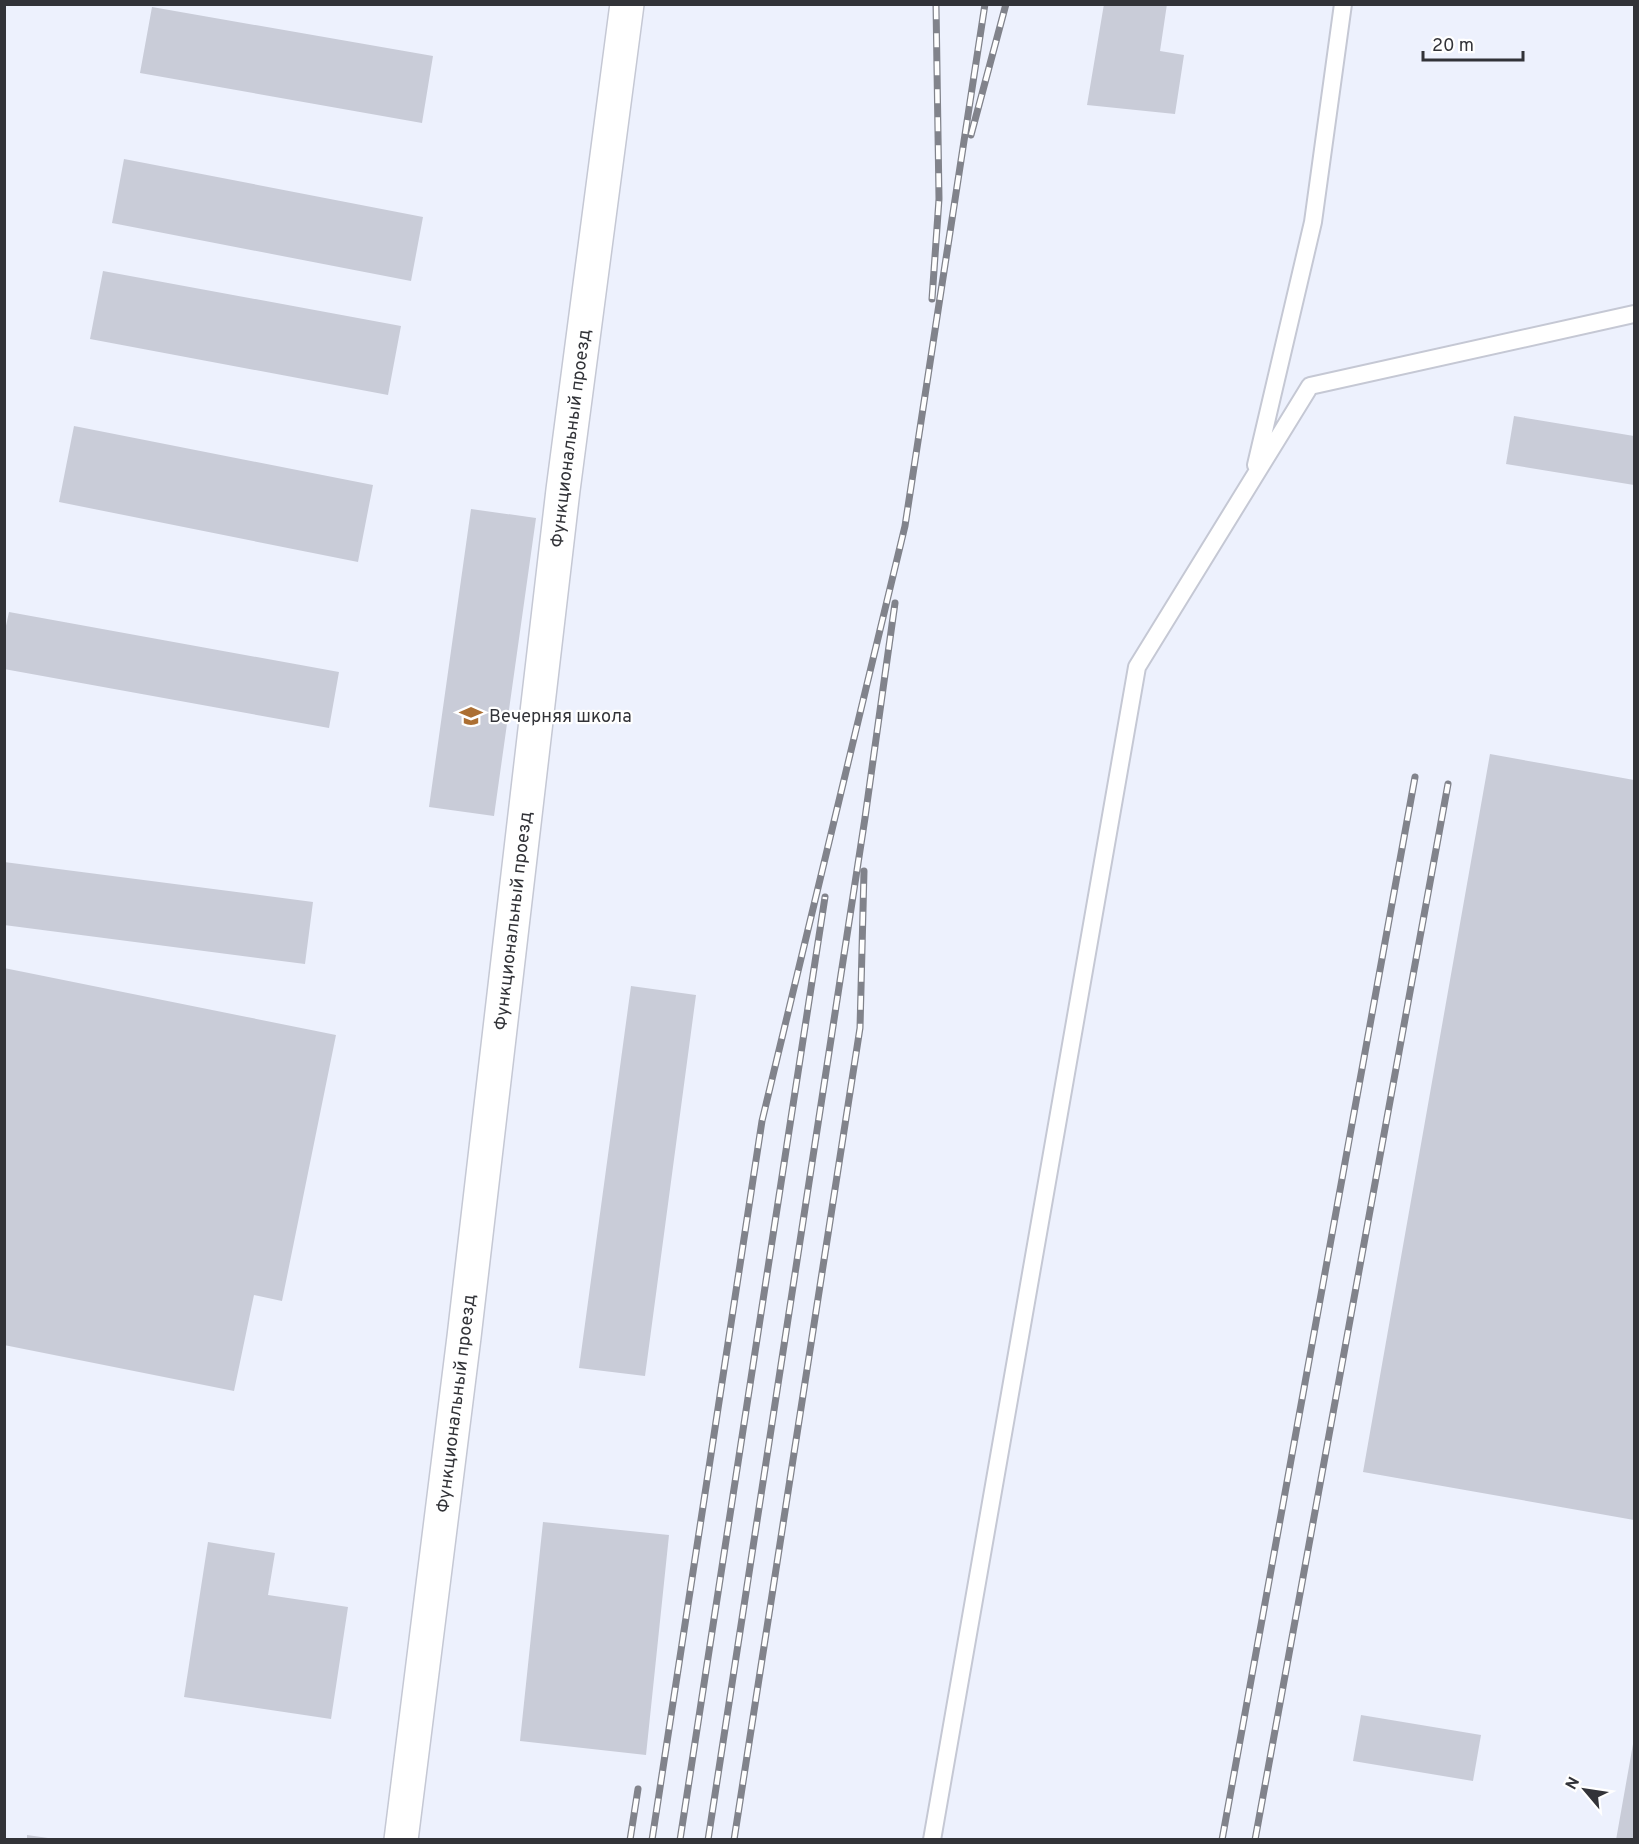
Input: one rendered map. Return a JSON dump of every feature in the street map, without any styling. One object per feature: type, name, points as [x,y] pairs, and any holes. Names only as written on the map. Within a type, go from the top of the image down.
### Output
[{"type":"street","name":"Функциональный проезд","points":[[401,1839],[467,1313],[563,490],[627,4]]},
{"type":"lane","points":[[1252,480],[1313,222],[1343,4]]},
{"type":"lane","points":[[932,1839],[1137,667],[1310,386],[1635,314]]},
{"type":"building","points":[[1104,4],[1167,4],[1160,51],[1184,55],[1175,114],[1087,105]]},
{"type":"building","points":[[152,7],[433,56],[422,123],[140,73]]},
{"type":"building","points":[[124,159],[423,217],[411,281],[112,223]]},
{"type":"building","points":[[103,271],[401,326],[388,395],[90,339]]},
{"type":"building","points":[[1514,416],[1634,436],[1634,485],[1506,464]]},
{"type":"building","points":[[74,426],[373,485],[358,562],[59,502]]},
{"type":"building","points":[[471,509],[536,518],[494,816],[429,807]]},
{"type":"building","points":[[9,612],[339,672],[329,728],[4,669],[4,635]]},
{"type":"building","points":[[1490,754],[1634,780],[1634,1520],[1363,1472]]},
{"type":"building","points":[[4,862],[313,902],[305,964],[4,925]]},
{"type":"building","points":[[4,968],[336,1035],[282,1301],[254,1295],[234,1391],[4,1345]]},
{"type":"building","points":[[631,986],[696,995],[645,1376],[579,1368]]},
{"type":"building","points":[[543,1522],[669,1535],[646,1755],[520,1741]]},
{"type":"building","points":[[208,1542],[275,1553],[268,1595],[348,1607],[331,1719],[184,1697]]},
{"type":"building","points":[[1361,1715],[1481,1735],[1473,1781],[1353,1761]]},
{"type":"building","points":[[1633,1744],[1634,1840],[1616,1840]]},
{"type":"building","points":[[27,1835],[48,1838],[48,1840],[27,1840]]},
{"type":"railway","points":[[932,299],[939,199],[936,4]]},
{"type":"railway","points":[[652,1840],[762,1121],[905,526],[985,4]]},
{"type":"railway","points":[[971,135],[1006,4]]},
{"type":"railway","points":[[708,1840],[865,818],[895,603]]},
{"type":"railway","points":[[1222,1840],[1415,777]]},
{"type":"railway","points":[[1255,1840],[1448,784]]},
{"type":"railway","points":[[734,1840],[860,1028],[864,871]]},
{"type":"railway","points":[[680,1840],[825,897]]},
{"type":"railway","points":[[630,1840],[638,1789]]},
{"type":"place","name":"Вечерняя школа","points":[[471,716]]}]
